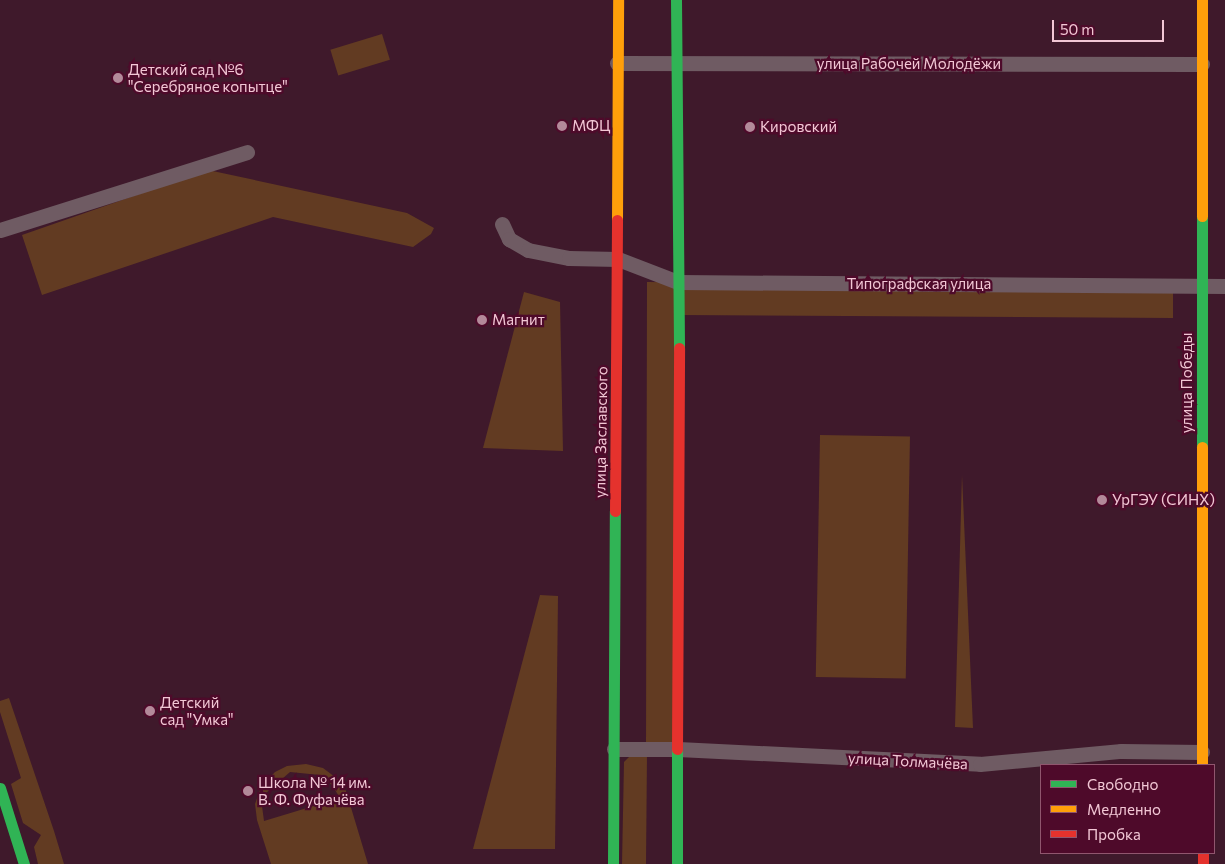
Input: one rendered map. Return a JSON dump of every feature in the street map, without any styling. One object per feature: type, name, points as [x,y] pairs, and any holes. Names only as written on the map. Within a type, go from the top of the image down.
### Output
[{"type":"street","name":"улица Заславского","points":[[613,864],[618,0]]},
{"type":"street","points":[[676,0],[678,282],[677,864]]},
{"type":"street","name":"улица Победы","points":[[1202,0],[1202,759]]},
{"type":"street","name":"улица Рабочей Молодёжи","points":[[617,63],[1202,64]]},
{"type":"street","points":[[0,230],[247,152]]},
{"type":"street","points":[[502,224],[509,239],[528,250],[569,258],[618,259]]},
{"type":"street","name":"Типографская улица","points":[[618,259],[678,282],[1225,286]]},
{"type":"street","name":"улица Толмачёва","points":[[614,749],[678,749],[980,764],[1122,751],[1202,759]]},
{"type":"street","points":[[0,788],[24,864]]},
{"type":"shaded area","points":[[382,34],[390,60],[338,76],[330,50]]},
{"type":"shaded area","points":[[208,170],[407,213],[434,228],[431,234],[413,247],[273,217],[42,295],[22,235]]},
{"type":"shaded area","points":[[647,282],[1173,286],[1173,318],[679,315],[678,749],[646,749]]},
{"type":"shaded area","points":[[524,292],[560,302],[563,451],[483,448]]},
{"type":"shaded area","points":[[820,435],[910,437],[906,679],[816,677]]},
{"type":"shaded area","points":[[962,475],[973,728],[955,727]]},
{"type":"shaded area","points":[[540,595],[558,596],[555,849],[473,849]]},
{"type":"shaded area","points":[[9,698],[64,864],[38,864],[34,847],[41,835],[23,823],[11,784],[21,778],[0,712],[0,701]]},
{"type":"shaded area","points":[[647,754],[646,864],[622,864],[624,762],[629,757]]},
{"type":"shaded area","points":[[306,764],[323,768],[339,780],[346,791],[368,864],[271,864],[257,820],[255,804],[261,787],[275,772],[287,766]],"holes":[[[290,772],[320,775],[332,785],[340,798],[264,821],[262,806],[266,793]]]},
{"type":"traffic: fast","points":[[676,0],[679,348]]},
{"type":"traffic: fast","points":[[1202,216],[1202,447]]},
{"type":"traffic: fast","points":[[613,864],[615,511]]},
{"type":"traffic: fast","points":[[677,749],[677,864]]},
{"type":"traffic: fast","points":[[0,788],[24,864]]},
{"type":"traffic: slow","points":[[617,220],[618,0]]},
{"type":"traffic: slow","points":[[1202,0],[1202,216]]},
{"type":"traffic: slow","points":[[1202,447],[1202,764]]},
{"type":"traffic: jam","points":[[615,511],[617,220]]},
{"type":"traffic: jam","points":[[677,749],[679,348]]},
{"type":"traffic: jam","points":[[1203,854],[1203,864]]},
{"type":"place","name":"Детский сад №6 \"Серебряное копытце\"","points":[[118,78]]},
{"type":"place","name":"МФЦ","points":[[562,126]]},
{"type":"place","name":"Кировский","points":[[750,127]]},
{"type":"place","name":"Магнит","points":[[482,320]]},
{"type":"place","name":"УрГЭУ (СИНХ)","points":[[1102,500]]},
{"type":"place","name":"Детский сад \"Умка\"","points":[[150,711]]},
{"type":"place","name":"Школа № 14 им. В. Ф. Фуфачёва","points":[[248,791]]}]
